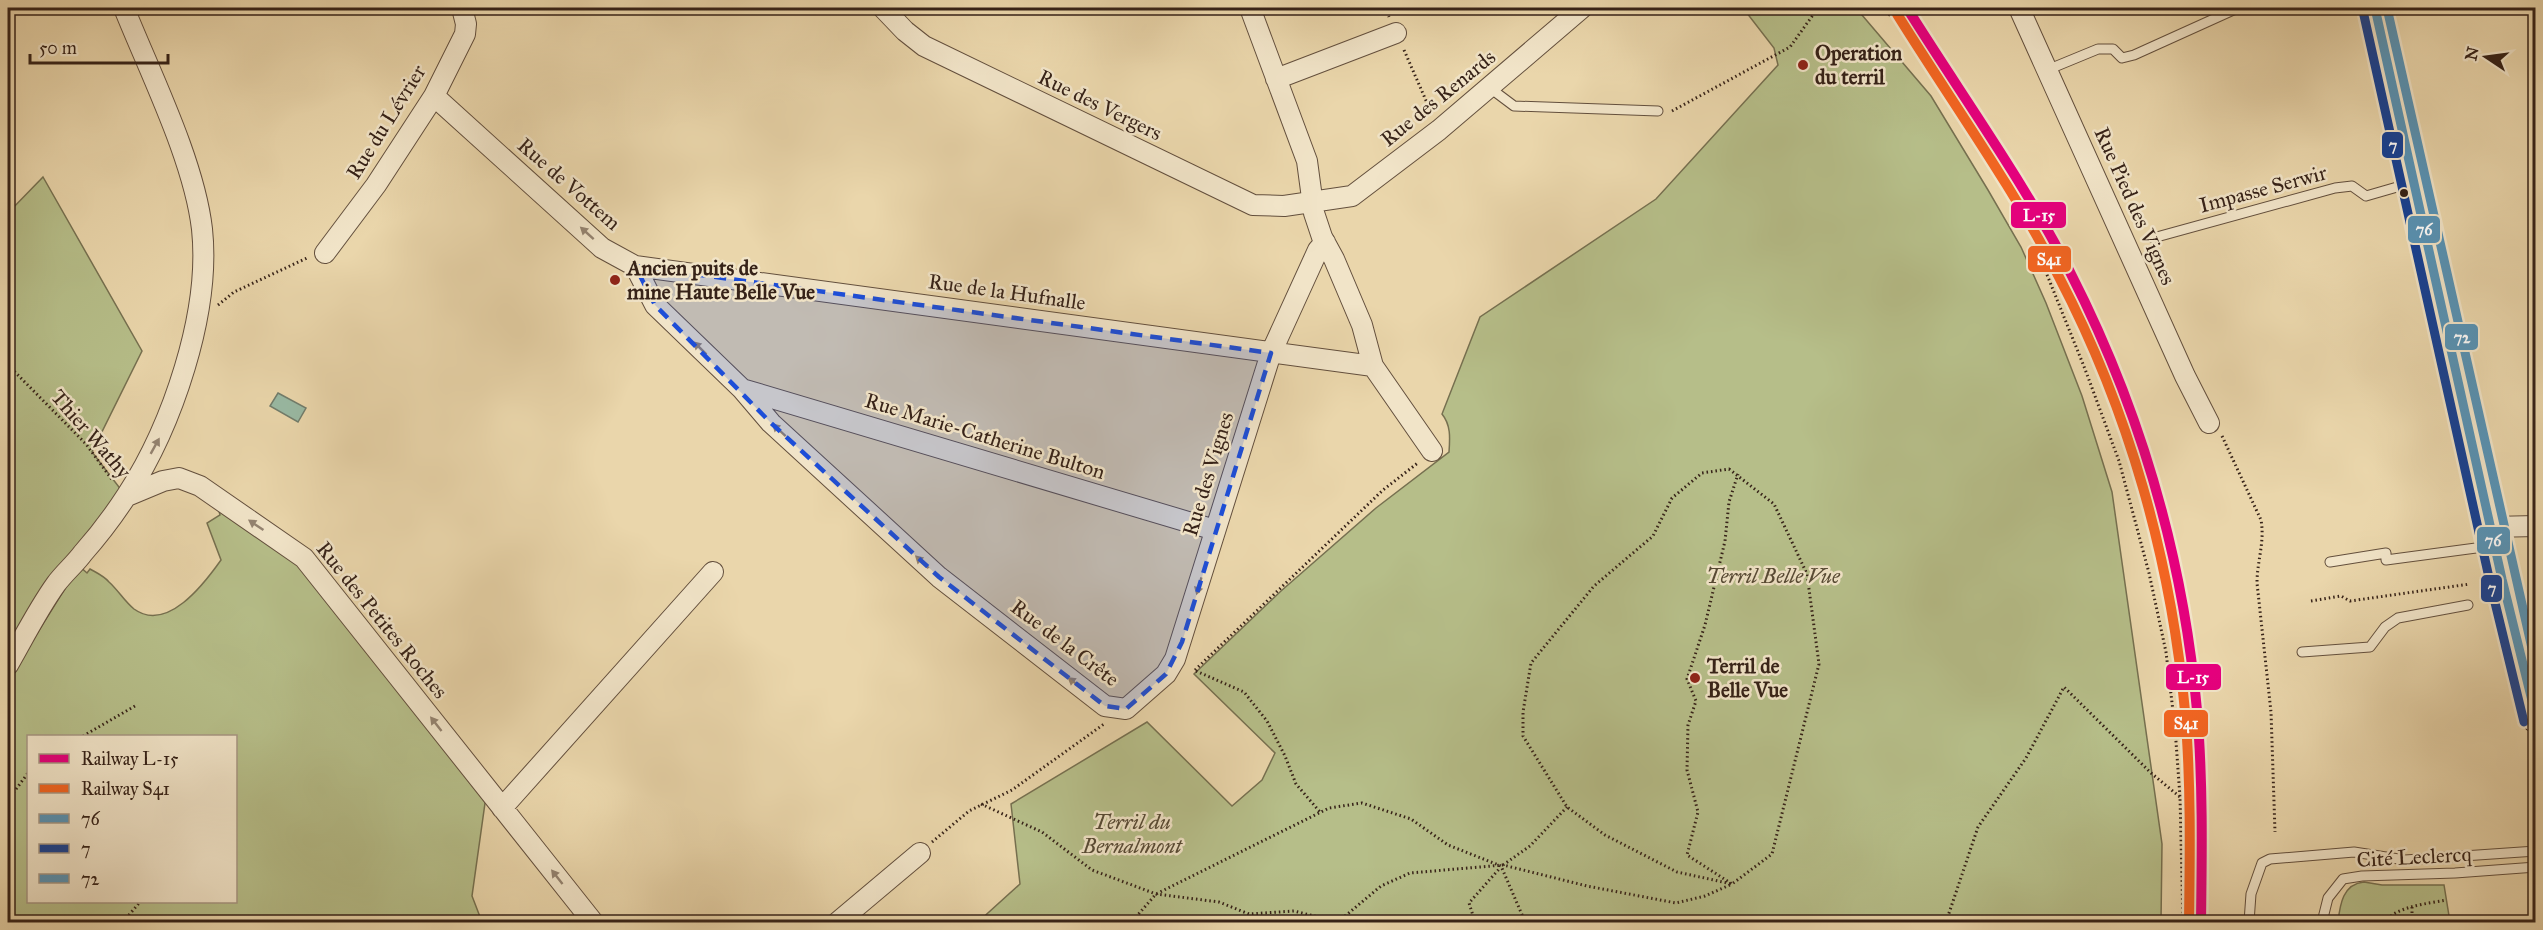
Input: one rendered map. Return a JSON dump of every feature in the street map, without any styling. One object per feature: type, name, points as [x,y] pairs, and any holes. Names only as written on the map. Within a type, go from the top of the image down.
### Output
[{"type":"street","points":[[8,665],[56,584],[84,553],[126,496],[160,438],[196,319],[202,269],[202,229],[194,192],[174,131],[124,8]]},
{"type":"street","name":"Rue du Lévrier","points":[[325,253],[376,185],[434,96],[465,34],[466,24],[462,8]]},
{"type":"street","name":"Rue des Vergers","points":[[883,8],[904,31],[924,46],[1253,205],[1284,206],[1313,202]]},
{"type":"street","points":[[1250,8],[1307,161],[1314,213],[1362,325],[1373,366],[1385,387],[1432,451]]},
{"type":"street","name":"Rue des Renards","points":[[1313,202],[1352,196],[1439,130],[1581,8]]},
{"type":"street","name":"Rue Pied des Vignes","points":[[2019,8],[2185,376],[2209,423]]},
{"type":"street","points":[[2375,8],[2535,718]]},
{"type":"street","points":[[1276,79],[1396,33]]},
{"type":"street","name":"Rue de Vottem","points":[[434,96],[602,248],[635,266]]},
{"type":"street","name":"Rue des Vignes","points":[[1126,709],[1166,674],[1175,659],[1271,353],[1318,250],[1325,242]]},
{"type":"street","points":[[635,266],[655,305],[742,389]]},
{"type":"street","name":"Rue de la Hufnalle","points":[[635,266],[1373,366]]},
{"type":"street","name":"Rue Marie-Catherine Bulton","points":[[742,389],[1215,530]]},
{"type":"street","name":"Rue de la Crête","points":[[742,389],[771,423],[939,577],[1105,706],[1126,709]]},
{"type":"street","name":"Rue des Petites Roches","points":[[126,496],[163,481],[180,478],[200,486],[304,558],[593,922]]},
{"type":"street","points":[[2494,536],[2535,526]]},
{"type":"street","points":[[502,808],[713,572]]},
{"type":"street","points":[[838,922],[920,853]]},
{"type":"lane","points":[[2047,70],[2098,49],[2113,49],[2122,58],[2134,55],[2238,8]]},
{"type":"lane","points":[[1490,88],[1514,106],[1658,111]]},
{"type":"lane","name":"Impasse Serwir","points":[[2153,238],[2335,188],[2352,186],[2366,196],[2415,182]]},
{"type":"lane","points":[[2330,562],[2385,553],[2386,560],[2494,536]]},
{"type":"lane","points":[[2302,652],[2370,648],[2385,627],[2398,618],[2468,605]]},
{"type":"lane","points":[[2249,922],[2251,894],[2262,863],[2270,859],[2354,852],[2405,860],[2535,851]]},
{"type":"lane","name":"Cité Leclercq","points":[[2322,922],[2328,898],[2343,879],[2362,876],[2455,873],[2535,867]]},
{"type":"path","points":[[1389,8],[1390,22],[1439,130]]},
{"type":"path","points":[[1658,111],[1674,111],[1790,47],[1818,8]]},
{"type":"path","points":[[1877,8],[1898,20]]},
{"type":"path","points":[[1889,8],[1999,182],[2032,240],[2093,389],[2119,461],[2149,573],[2164,641],[2175,728],[2180,797],[2183,922]]},
{"type":"path","points":[[196,319],[205,316],[234,292],[310,257],[325,253]]},
{"type":"path","name":"Thier Wathy","points":[[8,365],[86,444],[126,496]]},
{"type":"path","points":[[2209,423],[2220,433],[2261,520],[2263,531],[2263,542],[2257,565],[2257,583],[2271,712],[2275,832]]},
{"type":"path","points":[[1195,670],[1383,490],[1432,451]]},
{"type":"path","points":[[1136,922],[1136,917],[1156,894],[1329,808],[1362,803],[1410,819],[1448,844],[1502,866],[1587,886],[1676,903],[1705,896],[1732,884],[1772,854],[1819,664],[1807,574],[1774,504],[1729,469],[1702,474],[1672,498],[1653,536],[1594,586],[1531,663],[1523,712],[1523,736],[1568,807],[1605,835],[1677,872],[1732,884]]},
{"type":"path","points":[[1732,884],[1687,855],[1698,812],[1687,770],[1688,725],[1696,701],[1686,679],[1705,625],[1725,541],[1729,502],[1738,474]]},
{"type":"path","points":[[2311,601],[2341,596],[2350,601],[2470,584]]},
{"type":"path","points":[[1175,659],[1244,692],[1267,721],[1296,784],[1320,812]]},
{"type":"path","points":[[1946,922],[1978,827],[2026,758],[2064,687],[2151,773],[2180,797]]},
{"type":"path","points":[[85,735],[135,705]]},
{"type":"path","name":"Rue de la Crête","points":[[920,853],[969,811],[1012,790],[1126,709]]},
{"type":"path","points":[[8,800],[27,774]]},
{"type":"path","points":[[981,804],[1042,832],[1092,870],[1156,894],[1220,902],[1249,914],[1294,911],[1338,922],[1381,886],[1410,873],[1502,866]]},
{"type":"path","points":[[1475,922],[1469,903],[1502,866],[1530,846],[1568,807]]},
{"type":"path","points":[[1502,866],[1523,917],[1534,922]]},
{"type":"path","points":[[2384,922],[2389,916],[2412,907],[2446,900]]},
{"type":"path","points":[[123,922],[139,903]]},
{"type":"path","points":[[2412,907],[2412,922]]},
{"type":"highlighted area","points":[[635,266],[1271,353],[1182,642],[1166,674],[1126,709],[1105,706],[939,577],[771,423],[655,305]]},
{"type":"green space","name":"Terril Belle Vue","points":[[1743,8],[1824,8],[1824,12],[1833,8],[1856,8],[1931,96],[2021,247],[2046,303],[2082,396],[2112,492],[2162,844],[2161,922],[978,922],[1020,884],[1011,804],[1147,722],[1232,806],[1262,780],[1275,753],[1194,674],[1281,591],[1376,508],[1449,452],[1450,437],[1442,414],[1480,317],[1656,199],[1778,65],[1774,48]]},
{"type":"green space","points":[[43,177],[142,351],[92,452],[122,491],[8,658],[8,213]]},
{"type":"green space","points":[[219,511],[303,560],[486,796],[472,896],[482,922],[8,922],[8,680],[79,566],[87,573],[90,569],[103,576],[134,609],[147,615],[159,615],[184,602],[205,581],[221,560],[207,523],[220,515]]},
{"type":"green space","points":[[2364,882],[2382,885],[2444,885],[2450,922],[2338,922],[2340,908],[2347,891]]},
{"type":"shaded area","points":[[278,393],[306,408],[298,422],[270,406]]},
{"type":"rail line","name":"L-15","points":[[1907,8],[2012,171],[2052,238],[2095,324],[2137,431],[2169,541],[2190,653],[2197,710],[2200,763],[2201,922]]},
{"type":"rail line","name":"S41","points":[[1897,14],[2001,176],[2041,243],[2084,328],[2126,433],[2157,543],[2178,654],[2185,711],[2188,764],[2189,922]]},
{"type":"transit line","name":"76","points":[[2375,8],[2502,579],[2536,717]]},
{"type":"transit line","name":"72","points":[[2387,8],[2536,666]]},
{"type":"transit line","name":"7","points":[[2363,11],[2490,582],[2524,722]]},
{"type":"place","name":"Operation du terril","points":[[1803,65]]},
{"type":"place","name":"Ancien puits de mine Haute Belle Vue","points":[[615,280]]},
{"type":"place","name":"Terril de Belle Vue","points":[[1695,678]]},
{"type":"park label","name":"Terril du Bernalmont","points":[[1132,834]]}]
